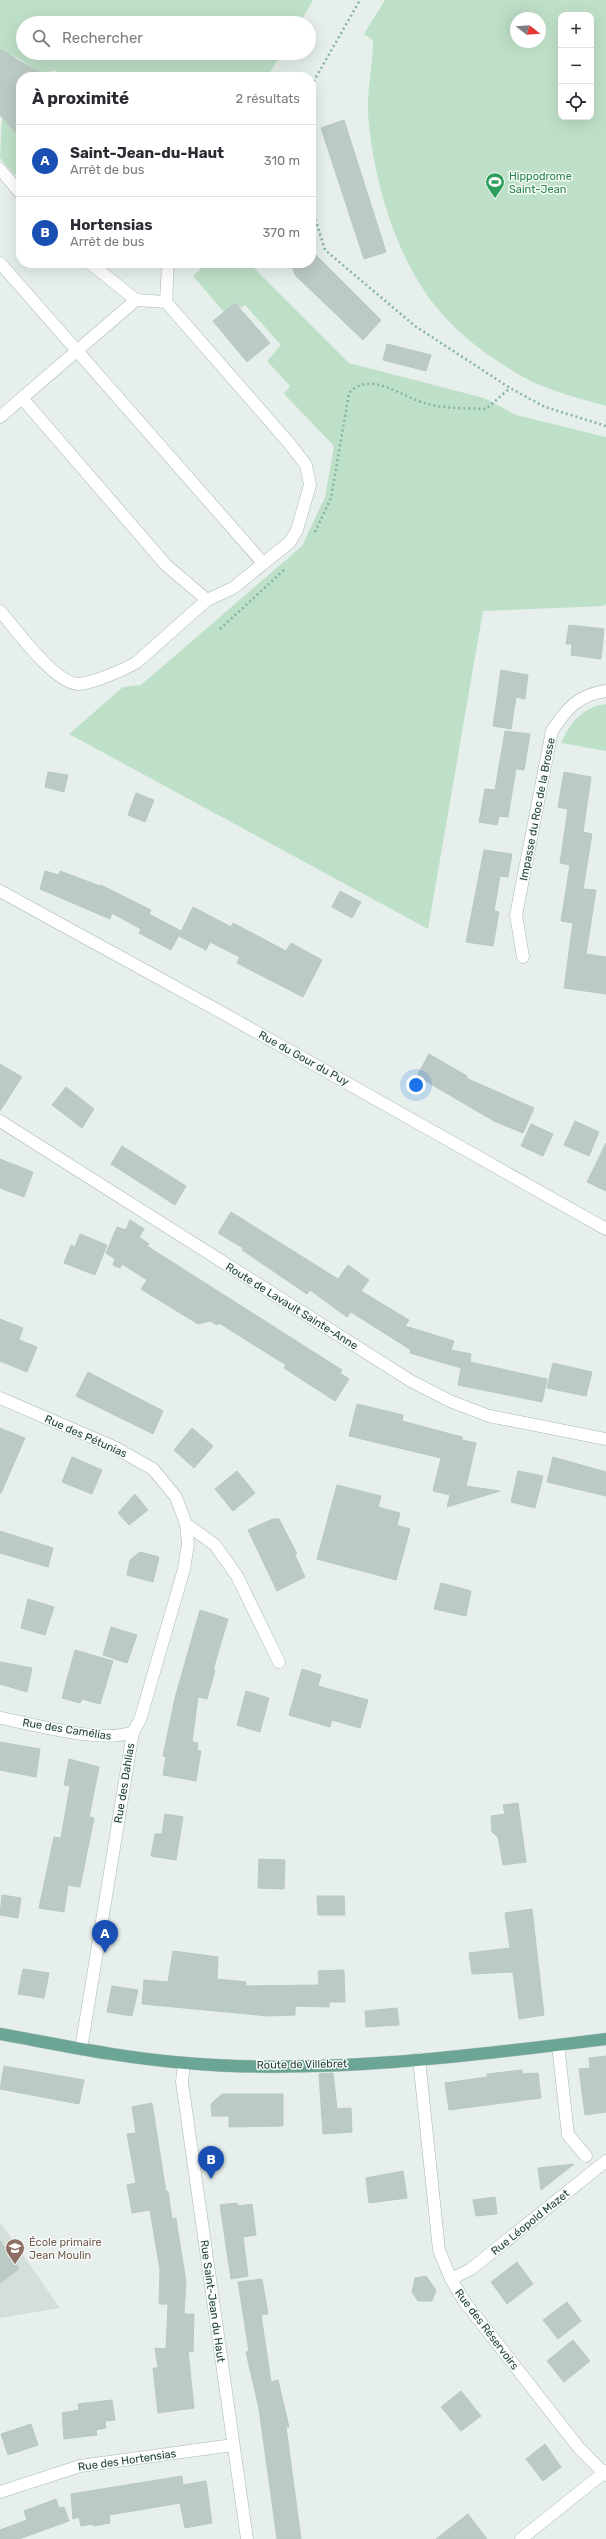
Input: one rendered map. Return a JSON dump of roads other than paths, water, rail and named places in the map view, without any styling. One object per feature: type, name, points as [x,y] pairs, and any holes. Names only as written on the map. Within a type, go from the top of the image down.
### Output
[{"type":"main road","name":"Route de Villebret","points":[[0,2034],[81,2049],[184,2063],[301,2066],[419,2059],[606,2039]]},
{"type":"street","points":[[0,169],[16,188]]},
{"type":"street","points":[[0,263],[76,352],[263,563]]},
{"type":"street","points":[[96,268],[136,300],[166,302]]},
{"type":"street","points":[[0,610],[48,666],[66,681],[79,684],[138,662],[206,600],[233,588],[290,542],[297,530],[310,485],[306,465],[166,302],[168,268]]},
{"type":"street","points":[[0,416],[136,300]]},
{"type":"street","points":[[22,398],[166,565],[206,600]]},
{"type":"street","name":"Impasse du Roc de la Brosse","points":[[523,957],[516,915],[552,731],[566,710],[589,694],[606,692]]},
{"type":"street","name":"Rue du Gour du Puy","points":[[0,891],[235,1020],[606,1229]]},
{"type":"street","name":"Route de Lavault Sainte-Anne","points":[[0,1121],[411,1381],[450,1401],[489,1416],[606,1439]]},
{"type":"street","name":"Rue des Pétunias","points":[[0,1398],[114,1447],[153,1469],[176,1497],[186,1524]]},
{"type":"street","points":[[186,1524],[215,1545],[236,1576],[279,1662]]},
{"type":"street","name":"Rue des Dahlias","points":[[81,2049],[132,1732],[140,1720],[184,1569],[188,1544],[186,1524]]},
{"type":"street","name":"Rue des Camélias","points":[[0,1718],[101,1736],[121,1736],[132,1732]]},
{"type":"street","points":[[558,2045],[568,2135],[586,2156]]},
{"type":"street","name":"Rue des Réservoirs","points":[[419,2059],[439,2250],[451,2279],[464,2301],[578,2448],[605,2473]]},
{"type":"street","name":"Rue Saint-Jean du Haut","points":[[184,2063],[182,2082],[247,2539]]},
{"type":"street","name":"Rue Léopold Mazet","points":[[451,2279],[471,2270],[606,2160]]},
{"type":"street","name":"Rue des Hortensias","points":[[0,2492],[80,2466],[233,2445]]},
{"type":"street","points":[[521,2539],[605,2473]]},
{"type":"place","name":"Hippodrome Saint-Jean","points":[[495,199]]},
{"type":"place","name":"Saint-Jean-du-Haut","points":[[105,1953]]},
{"type":"place","name":"Hortensias","points":[[211,2179]]},
{"type":"place","name":"École primaire Jean Moulin","points":[[15,2265]]}]
